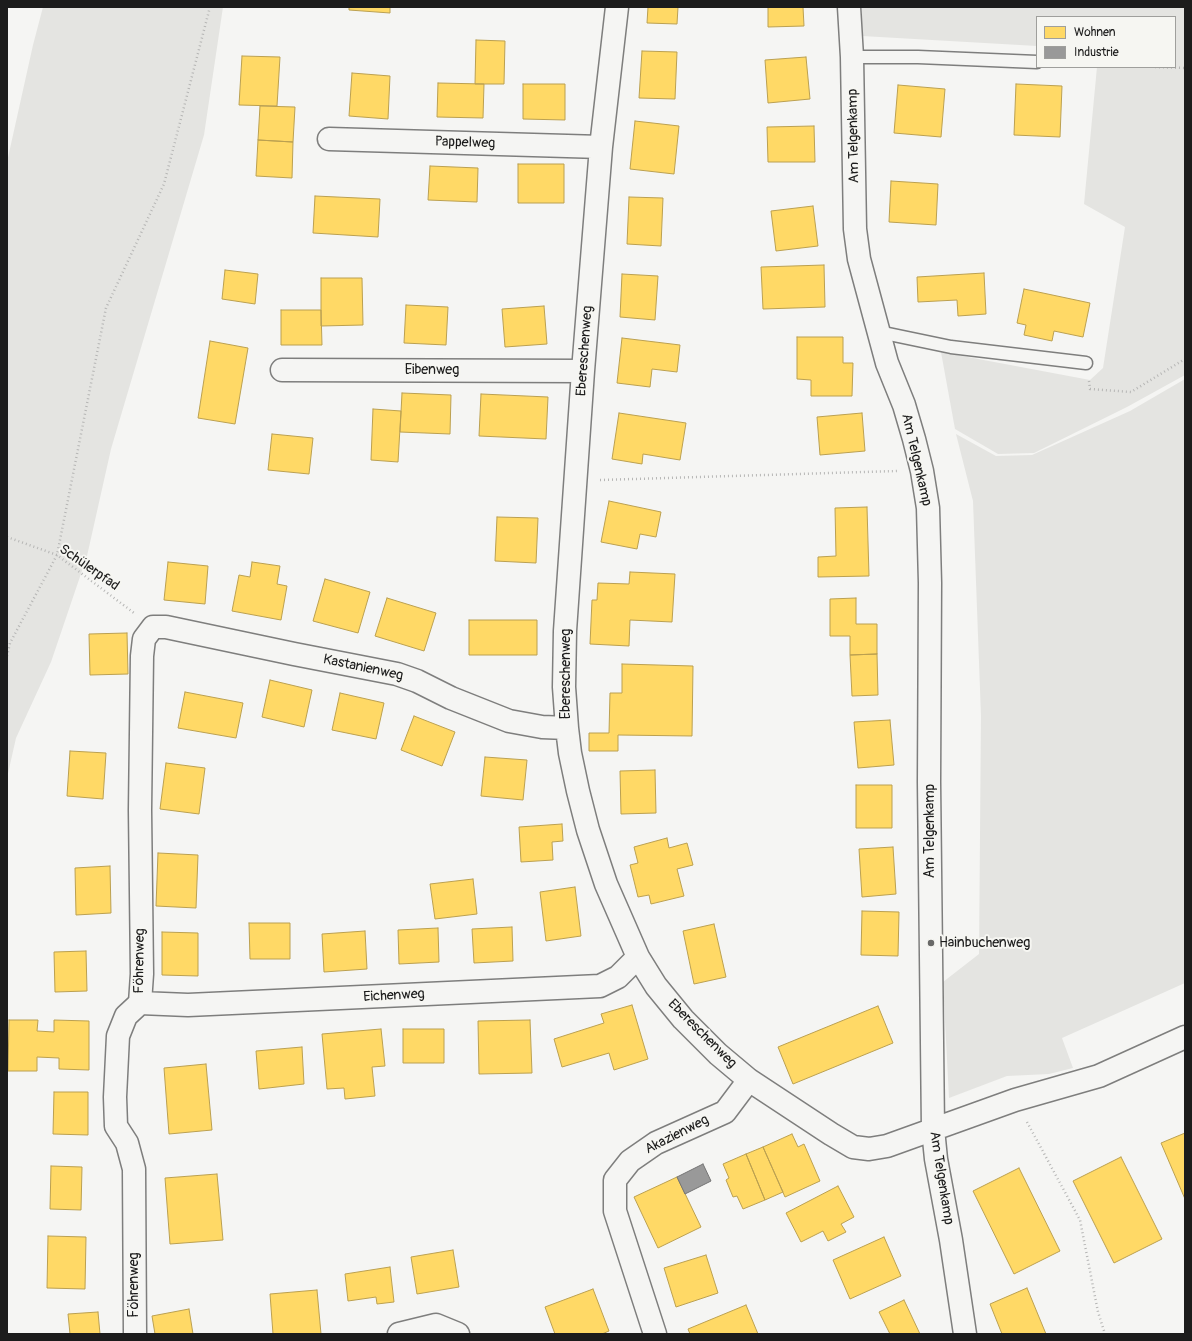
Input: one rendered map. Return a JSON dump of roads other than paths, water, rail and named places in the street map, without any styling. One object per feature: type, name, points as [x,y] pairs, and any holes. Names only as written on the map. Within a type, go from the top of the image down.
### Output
[{"type":"street","name":"Ebereschenweg","points":[[616,7],[601,147],[583,371],[565,631],[564,687],[567,728],[570,753],[588,830],[606,884],[638,957],[656,986],[683,1019],[718,1054],[750,1080],[831,1134],[853,1146],[869,1149],[887,1146],[933,1129]]},
{"type":"street","name":"Am Telgenkamp","points":[[849,7],[852,57],[855,229],[859,259],[887,363],[904,405],[922,470],[928,508],[930,583],[929,782],[933,1129],[936,1159],[951,1240],[965,1334]]},
{"type":"street","name":"Pappelweg","points":[[329,139],[601,147]]},
{"type":"street","name":"Eibenweg","points":[[282,370],[583,371]]},
{"type":"street","name":"Kastanienweg","points":[[153,627],[166,626],[294,654],[397,674],[417,681],[451,698],[509,721],[542,727],[567,728]]},
{"type":"street","name":"Föhrenweg","points":[[135,1334],[134,1169],[127,1143],[116,1126],[115,1096],[118,1036],[126,1016],[140,1003],[142,974],[140,810],[142,656],[144,639],[153,627]]},
{"type":"street","name":"Eichenweg","points":[[140,1003],[188,1005],[600,986],[618,977],[638,957]]},
{"type":"street","points":[[933,1129],[1015,1100],[1099,1076],[1185,1037]]},
{"type":"street","name":"Akazienweg","points":[[655,1334],[616,1211],[615,1180],[630,1161],[656,1143],[725,1112],[750,1080]]},
{"type":"street","points":[[399,1334],[436,1325],[458,1334]]},
{"type":"lane","points":[[852,57],[918,57],[1036,62]]},
{"type":"lane","points":[[879,332],[951,347],[1086,363]]},
{"type":"place","name":"Hainbuchenweg","points":[[931,943]]}]
